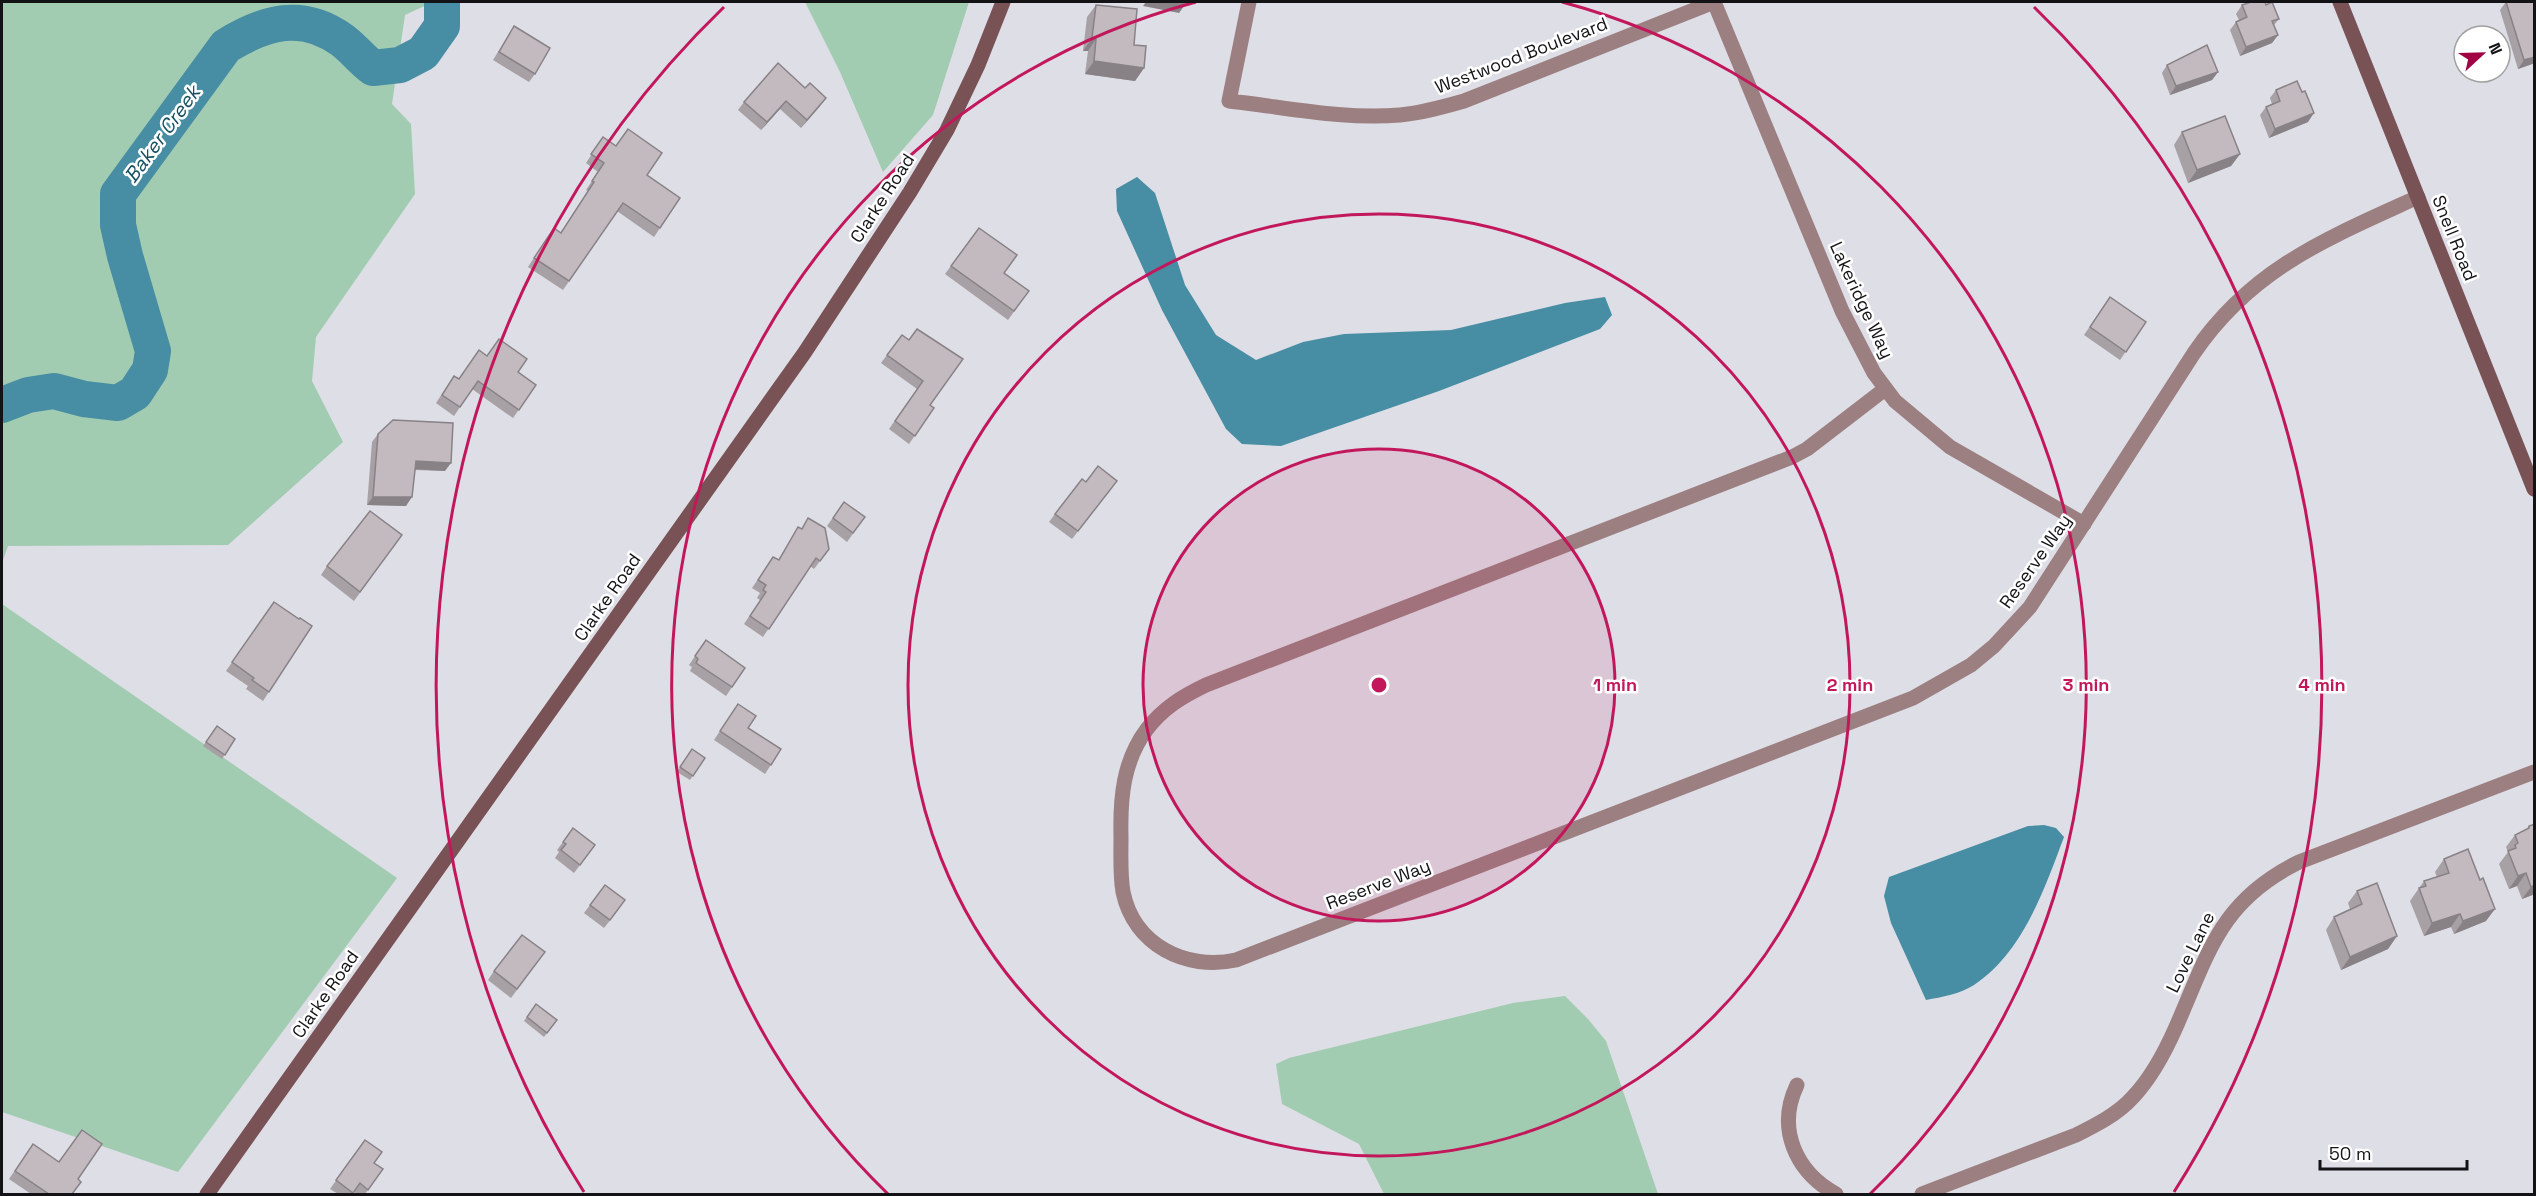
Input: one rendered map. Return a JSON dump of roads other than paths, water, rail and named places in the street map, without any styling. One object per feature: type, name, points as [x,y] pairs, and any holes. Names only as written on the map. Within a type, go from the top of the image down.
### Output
[{"type":"street","name":"Clarke Road","points":[[207,1194],[805,352],[910,192],[947,130],[978,65],[1003,2]]},
{"type":"street","name":"Westwood Boulevard","points":[[1249,2],[1229,100],[1359,115],[1394,115],[1425,111],[1464,100],[1714,2]]},
{"type":"street","name":"Lakeridge Way","points":[[1714,2],[1842,311],[1864,357],[1885,389],[1908,414],[1950,447],[2084,525]]},
{"type":"street","name":"Snell Road","points":[[2340,2],[2535,489]]},
{"type":"street","name":"Reserve Way","points":[[1885,389],[1807,449],[1784,460],[1206,685],[1170,705],[1147,729],[1132,755],[1120,798],[1122,884],[1126,901],[1139,927],[1157,945],[1184,959],[1214,963],[1236,960],[1913,698],[1954,676],[2002,638],[2045,587],[2200,345],[2235,303],[2287,261],[2418,197]]},
{"type":"street","name":"Love Lane","points":[[1922,1194],[2076,1135],[2097,1124],[2132,1099],[2153,1072],[2169,1042],[2221,929],[2242,901],[2269,878],[2299,862],[2535,772]]},
{"type":"street","points":[[1797,1085],[1791,1099],[1787,1120],[1792,1144],[1812,1178],[1836,1194]]},
{"type":"water","points":[[1137,177],[1155,193],[1185,285],[1216,335],[1256,360],[1303,342],[1344,334],[1451,330],[1565,303],[1605,297],[1612,315],[1600,329],[1439,391],[1281,446],[1242,444],[1226,429],[1162,310],[1117,211],[1116,189]]},
{"type":"water","points":[[2044,825],[2056,828],[2064,837],[2040,898],[2019,938],[1991,971],[1974,985],[1957,993],[1926,1000],[1891,923],[1884,896],[1889,877],[2028,826]]},
{"type":"waterway","name":"Baker Creek","points":[[2,405],[28,395],[54,391],[84,399],[118,403],[135,393],[150,370],[153,351],[118,225],[118,194],[226,46],[269,26],[298,23],[327,31],[346,43],[373,68],[400,65],[423,53],[442,26],[442,2]]}]
